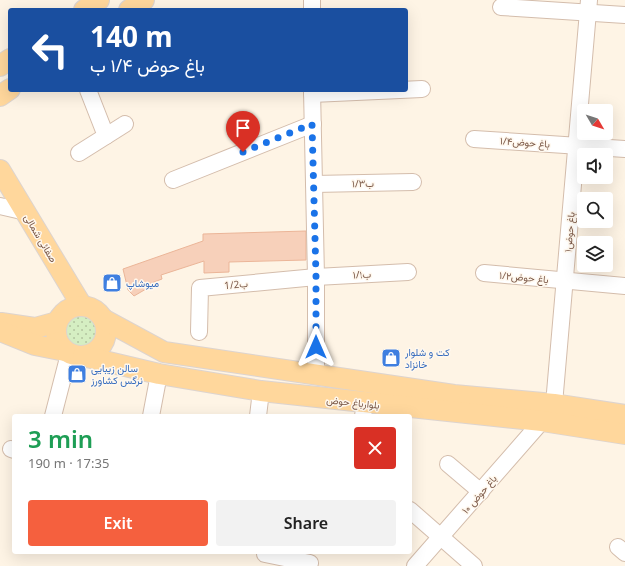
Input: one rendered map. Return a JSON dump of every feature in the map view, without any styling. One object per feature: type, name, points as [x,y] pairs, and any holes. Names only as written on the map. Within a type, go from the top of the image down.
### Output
[{"type":"main road","points":[[87,8],[99,0]]},
{"type":"main road","points":[[132,8],[144,0]]},
{"type":"main road","name":"صفائی شمالی","points":[[0,170],[82,306]]},
{"type":"main road","points":[[82,306],[90,308],[97,312],[103,319],[106,327],[106,335],[98,350],[91,354],[72,354],[60,346],[56,335],[57,322],[61,315],[67,310],[82,306]]},
{"type":"main road","name":"بلوارباغ حوض","points":[[103,319],[164,352],[316,375],[542,421],[625,434]]},
{"type":"main road","points":[[0,323],[35,328],[57,322]]},
{"type":"main road","name":"بلوارباغ حوض","points":[[0,331],[35,345],[159,374],[364,409],[462,405],[554,404],[625,415]]},
{"type":"street","points":[[501,7],[589,6],[625,15]]},
{"type":"street","name":"باغ حوض۱","points":[[554,404],[589,6]]},
{"type":"street","points":[[408,89],[422,89]]},
{"type":"street","points":[[89,92],[106,136]]},
{"type":"street","points":[[312,92],[316,276],[316,375]]},
{"type":"street","points":[[79,153],[125,124]]},
{"type":"street","points":[[173,180],[312,124]]},
{"type":"street","name":"باغ حوض۱/۴","points":[[474,139],[625,149]]},
{"type":"street","name":"ب۱/۳","points":[[314,184],[413,182]]},
{"type":"street","points":[[0,206],[26,212]]},
{"type":"street","name":"ب۱/۱","points":[[316,276],[408,272]]},
{"type":"street","name":"باغ حوض۱/۲","points":[[484,273],[625,286]]},
{"type":"street","name":"1/2ب","points":[[199,332],[200,288],[316,276]]},
{"type":"street","points":[[54,414],[72,354]]},
{"type":"street","points":[[151,414],[159,374]]},
{"type":"street","points":[[258,414],[261,391]]},
{"type":"street","name":"۱۰ باغ حوض","points":[[415,566],[542,421]]},
{"type":"street","points":[[448,464],[481,492]]},
{"type":"street","points":[[412,512],[474,566]]},
{"type":"street","points":[[266,554],[280,566]]},
{"type":"street","points":[[270,554],[310,563]]},
{"type":"green space","points":[[81,313],[94,318],[99,331],[94,344],[81,349],[68,344],[63,331],[68,318]]},
{"type":"building","points":[[306,231],[306,260],[229,262],[229,272],[204,273],[204,261],[161,275],[162,279],[146,285],[146,289],[134,296],[128,290],[123,269],[203,241],[203,234]]},
{"type":"place","name":"میوشاپ","points":[[112,283]]},
{"type":"place","name":"کت و شلوار خانزاد","points":[[391,358]]},
{"type":"place","name":"سالن زیبایی نرگس کشاورز","points":[[77,374]]},
{"type":"route","points":[[243,152],[312,124],[316,276],[316,347]]}]
